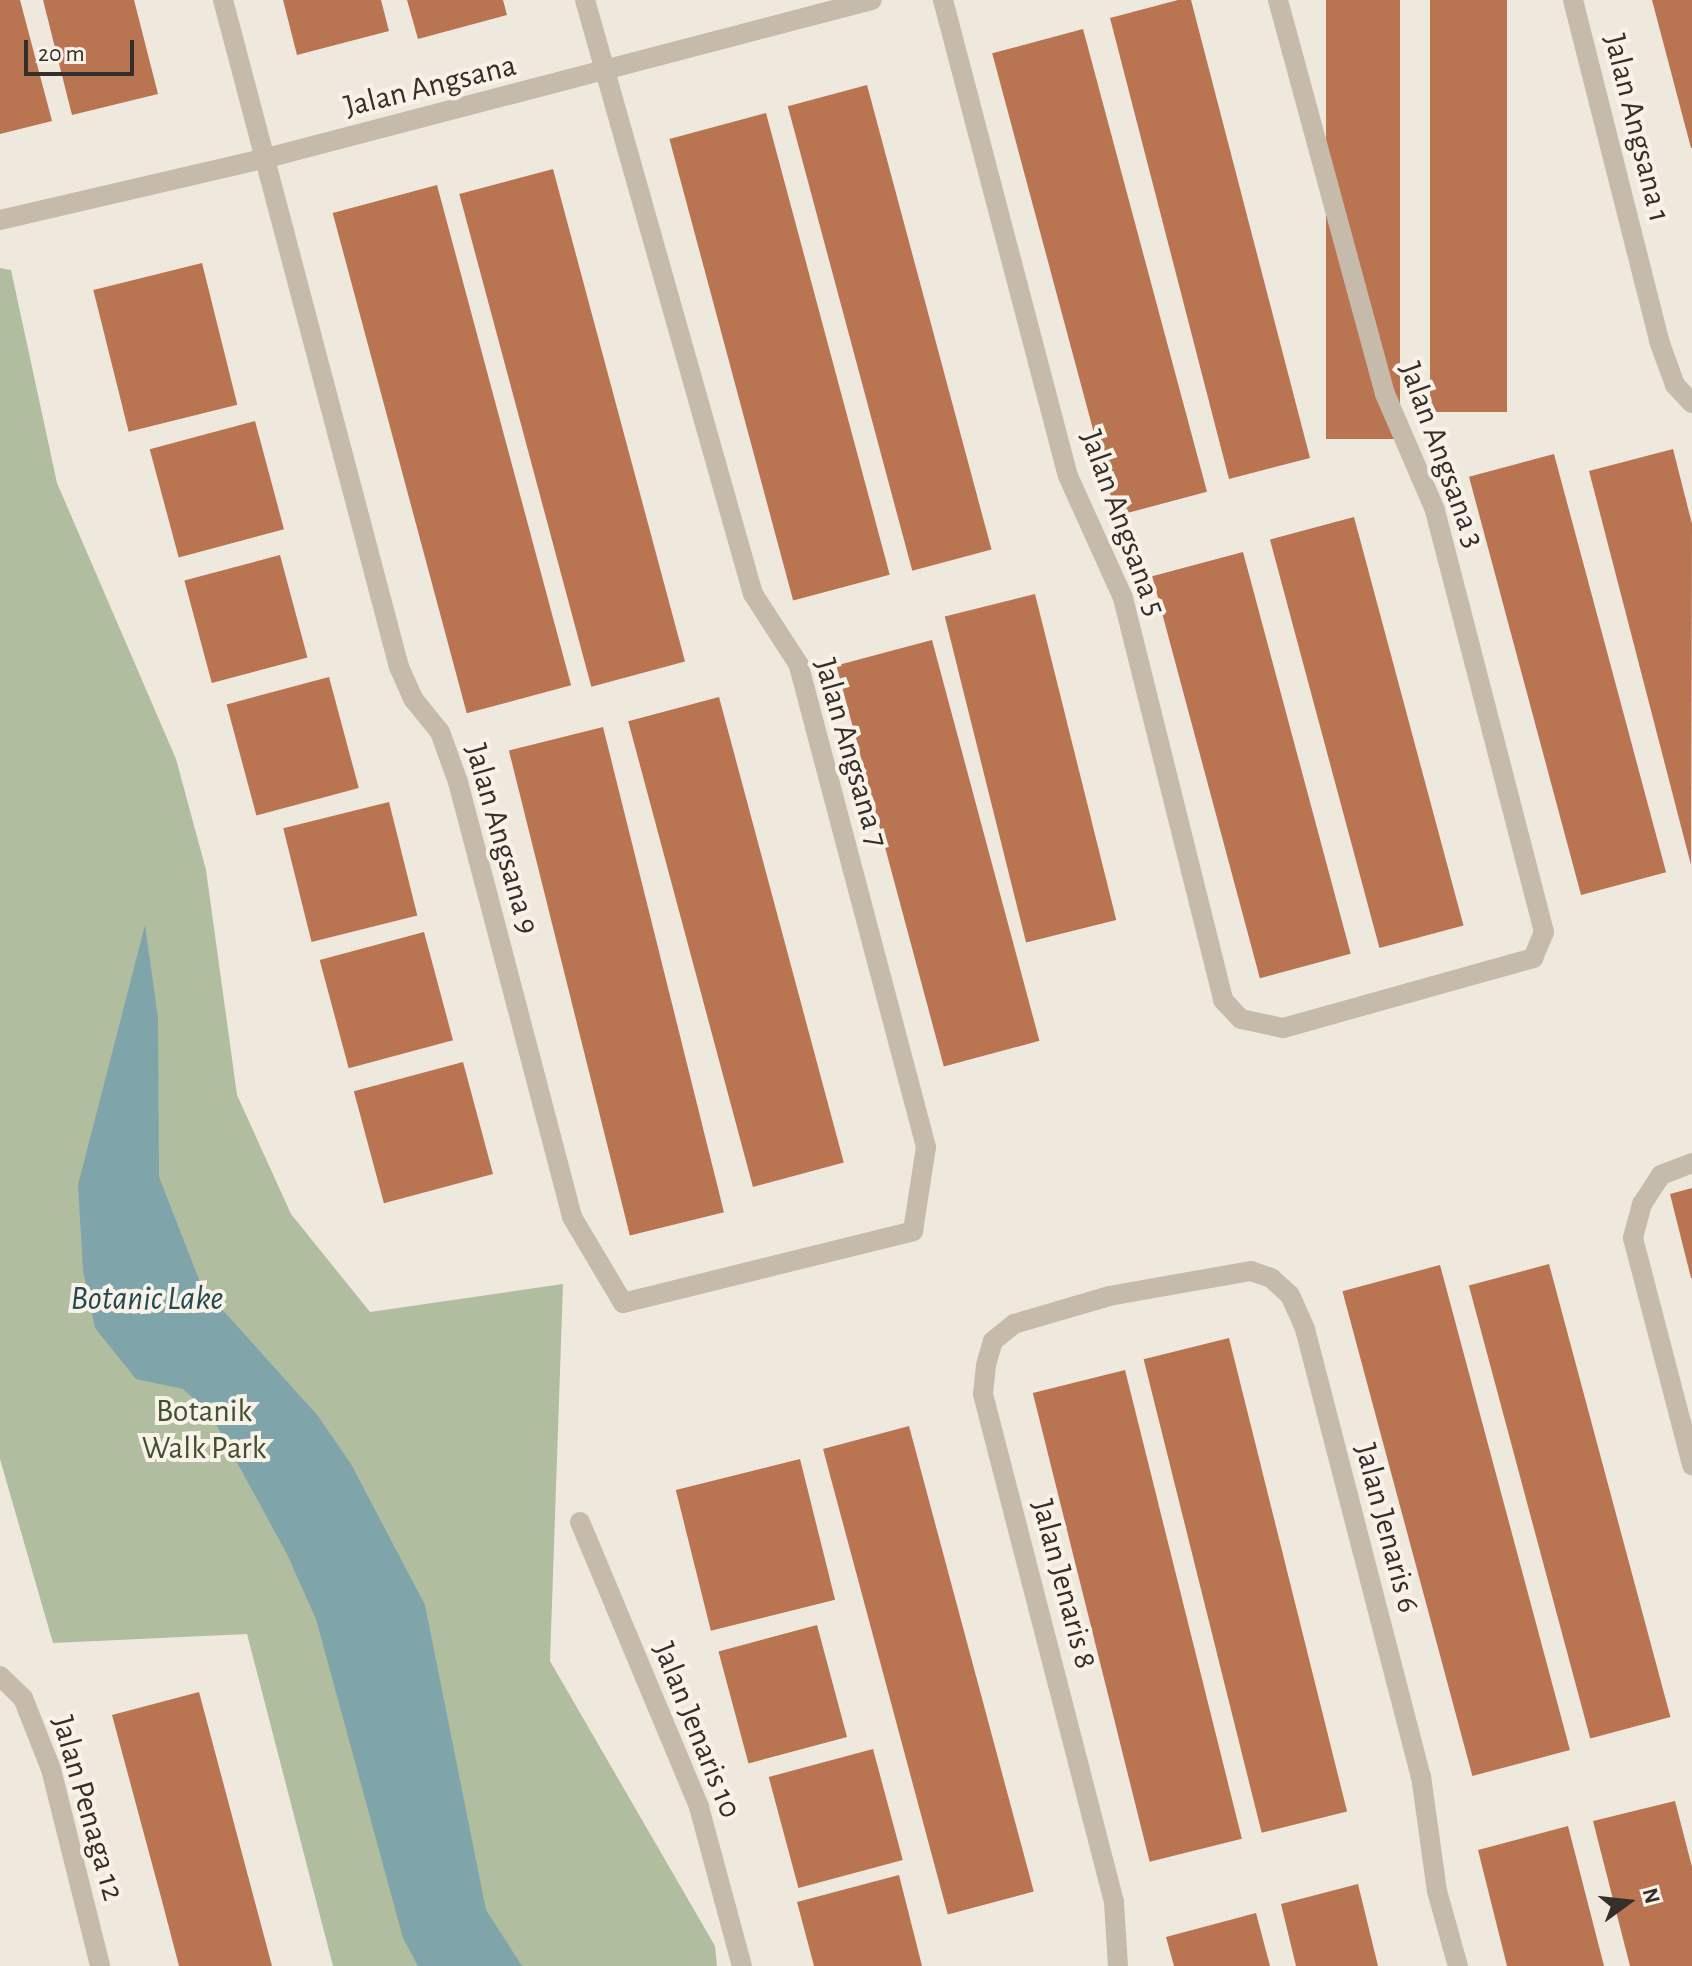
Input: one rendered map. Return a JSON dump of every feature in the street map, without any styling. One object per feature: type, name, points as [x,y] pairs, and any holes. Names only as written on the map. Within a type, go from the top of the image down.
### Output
[{"type":"street","name":"Jalan Angsana 9","points":[[223,0],[399,667],[414,700],[440,732],[458,782],[572,1217],[582,1241],[623,1303]]},
{"type":"street","name":"Jalan Angsana 7","points":[[585,0],[753,594],[799,665],[910,1076],[926,1147],[913,1231],[623,1303]]},
{"type":"street","name":"Jalan Angsana","points":[[0,220],[263,159],[872,0]]},
{"type":"street","name":"Jalan Angsana 5","points":[[943,0],[1068,476],[1123,598],[1223,1000],[1241,1019],[1283,1028],[1533,958],[1544,932]]},
{"type":"street","name":"Jalan Angsana 3","points":[[1278,0],[1385,394],[1435,510],[1544,932]]},
{"type":"street","name":"Jalan Angsana 1","points":[[1573,0],[1659,341],[1675,385],[1692,403]]},
{"type":"street","points":[[1692,1163],[1661,1175],[1642,1204],[1633,1238],[1692,1465]]},
{"type":"street","name":"Jalan Jenaris 6","points":[[1109,1296],[1251,1271],[1271,1278],[1290,1295],[1305,1329],[1421,1776],[1437,1891],[1458,1966]]},
{"type":"street","name":"Jalan Jenaris 8","points":[[1109,1296],[1014,1324],[993,1341],[983,1394],[1104,1857],[1114,1902],[1118,1966]]},
{"type":"street","name":"Jalan Jenaris 10","points":[[580,1522],[699,1807],[742,1966]]},
{"type":"street","name":"Jalan Penaga 12","points":[[0,1676],[23,1698],[51,1769],[100,1966]]},
{"type":"green space","name":"Botanik Walk Park","points":[[0,268],[11,270],[57,483],[176,759],[206,870],[237,1095],[291,1214],[370,1312],[563,1284],[550,1661],[715,1946],[717,1966],[333,1966],[247,1634],[53,1643],[0,1459]]},
{"type":"water","name":"Botanic Lake","points":[[145,925],[158,1018],[159,1177],[202,1287],[318,1416],[351,1464],[425,1605],[486,1910],[522,1966],[418,1966],[403,1938],[316,1619],[287,1554],[210,1413],[183,1389],[136,1379],[95,1328],[83,1270],[78,1185]]},
{"type":"building","points":[[0,0],[20,0],[52,121],[0,134]]},
{"type":"building","points":[[43,0],[134,0],[158,94],[72,115]]},
{"type":"building","points":[[283,0],[381,0],[389,31],[297,55]]},
{"type":"building","points":[[407,0],[503,0],[507,15],[418,39]]},
{"type":"building","points":[[1178,0],[1191,0],[1310,458],[1229,479],[1110,18]]},
{"type":"building","points":[[1326,0],[1400,0],[1400,439],[1326,439]]},
{"type":"building","points":[[1430,0],[1507,0],[1507,412],[1430,412]]},
{"type":"building","points":[[1652,0],[1692,0],[1692,148],[1691,148]]},
{"type":"building","points":[[1083,29],[1207,492],[1116,516],[992,53]]},
{"type":"building","points":[[867,85],[991,550],[912,571],[788,106]]},
{"type":"building","points":[[766,113],[890,575],[793,601],[669,139]]},
{"type":"building","points":[[553,169],[685,662],[591,687],[459,194]]},
{"type":"building","points":[[437,185],[571,685],[467,713],[333,213]]},
{"type":"building","points":[[202,263],[237,405],[129,432],[93,290]]},
{"type":"building","points":[[255,421],[284,529],[179,557],[150,449]]},
{"type":"building","points":[[1673,449],[1692,524],[1691,865],[1589,471]]},
{"type":"building","points":[[1554,454],[1666,872],[1581,895],[1469,477]]},
{"type":"building","points":[[1354,517],[1463,926],[1379,948],[1270,540]]},
{"type":"building","points":[[1243,552],[1351,954],[1260,978],[1152,576]]},
{"type":"building","points":[[280,555],[307,657],[212,683],[184,581]]},
{"type":"building","points":[[1035,594],[1116,920],[1026,943],[945,616]]},
{"type":"building","points":[[932,640],[1039,1041],[944,1066],[836,666]]},
{"type":"building","points":[[329,677],[359,788],[256,816],[227,704]]},
{"type":"building","points":[[719,697],[844,1163],[753,1187],[628,721]]},
{"type":"building","points":[[603,727],[724,1212],[630,1236],[509,750]]},
{"type":"building","points":[[389,802],[417,916],[312,942],[283,828]]},
{"type":"building","points":[[424,932],[453,1040],[349,1068],[320,960]]},
{"type":"building","points":[[463,1062],[493,1174],[384,1203],[354,1091]]},
{"type":"building","points":[[1692,1188],[1692,1278],[1691,1278],[1670,1194]]},
{"type":"building","points":[[1549,1264],[1670,1717],[1590,1739],[1469,1285]]},
{"type":"building","points":[[1440,1265],[1570,1750],[1472,1776],[1342,1291]]},
{"type":"building","points":[[1229,1338],[1347,1812],[1262,1833],[1144,1359]]},
{"type":"building","points":[[1125,1370],[1242,1839],[1150,1862],[1033,1393]]},
{"type":"building","points":[[909,1426],[1034,1892],[948,1915],[823,1449]]},
{"type":"building","points":[[800,1459],[835,1600],[711,1631],[676,1490]]},
{"type":"building","points":[[817,1625],[847,1737],[748,1763],[718,1651]]},
{"type":"building","points":[[199,1692],[272,1966],[179,1966],[112,1715]]},
{"type":"building","points":[[873,1749],[903,1860],[798,1888],[769,1777]]},
{"type":"building","points":[[1675,1801],[1692,1867],[1692,1966],[1630,1966],[1593,1821]]},
{"type":"building","points":[[1568,1826],[1604,1966],[1507,1966],[1478,1850]]},
{"type":"building","points":[[899,1875],[922,1966],[814,1966],[797,1902]]},
{"type":"building","points":[[1358,1884],[1378,1966],[1296,1966],[1281,1904]]},
{"type":"building","points":[[1256,1913],[1270,1966],[1174,1966],[1166,1937]]}]
